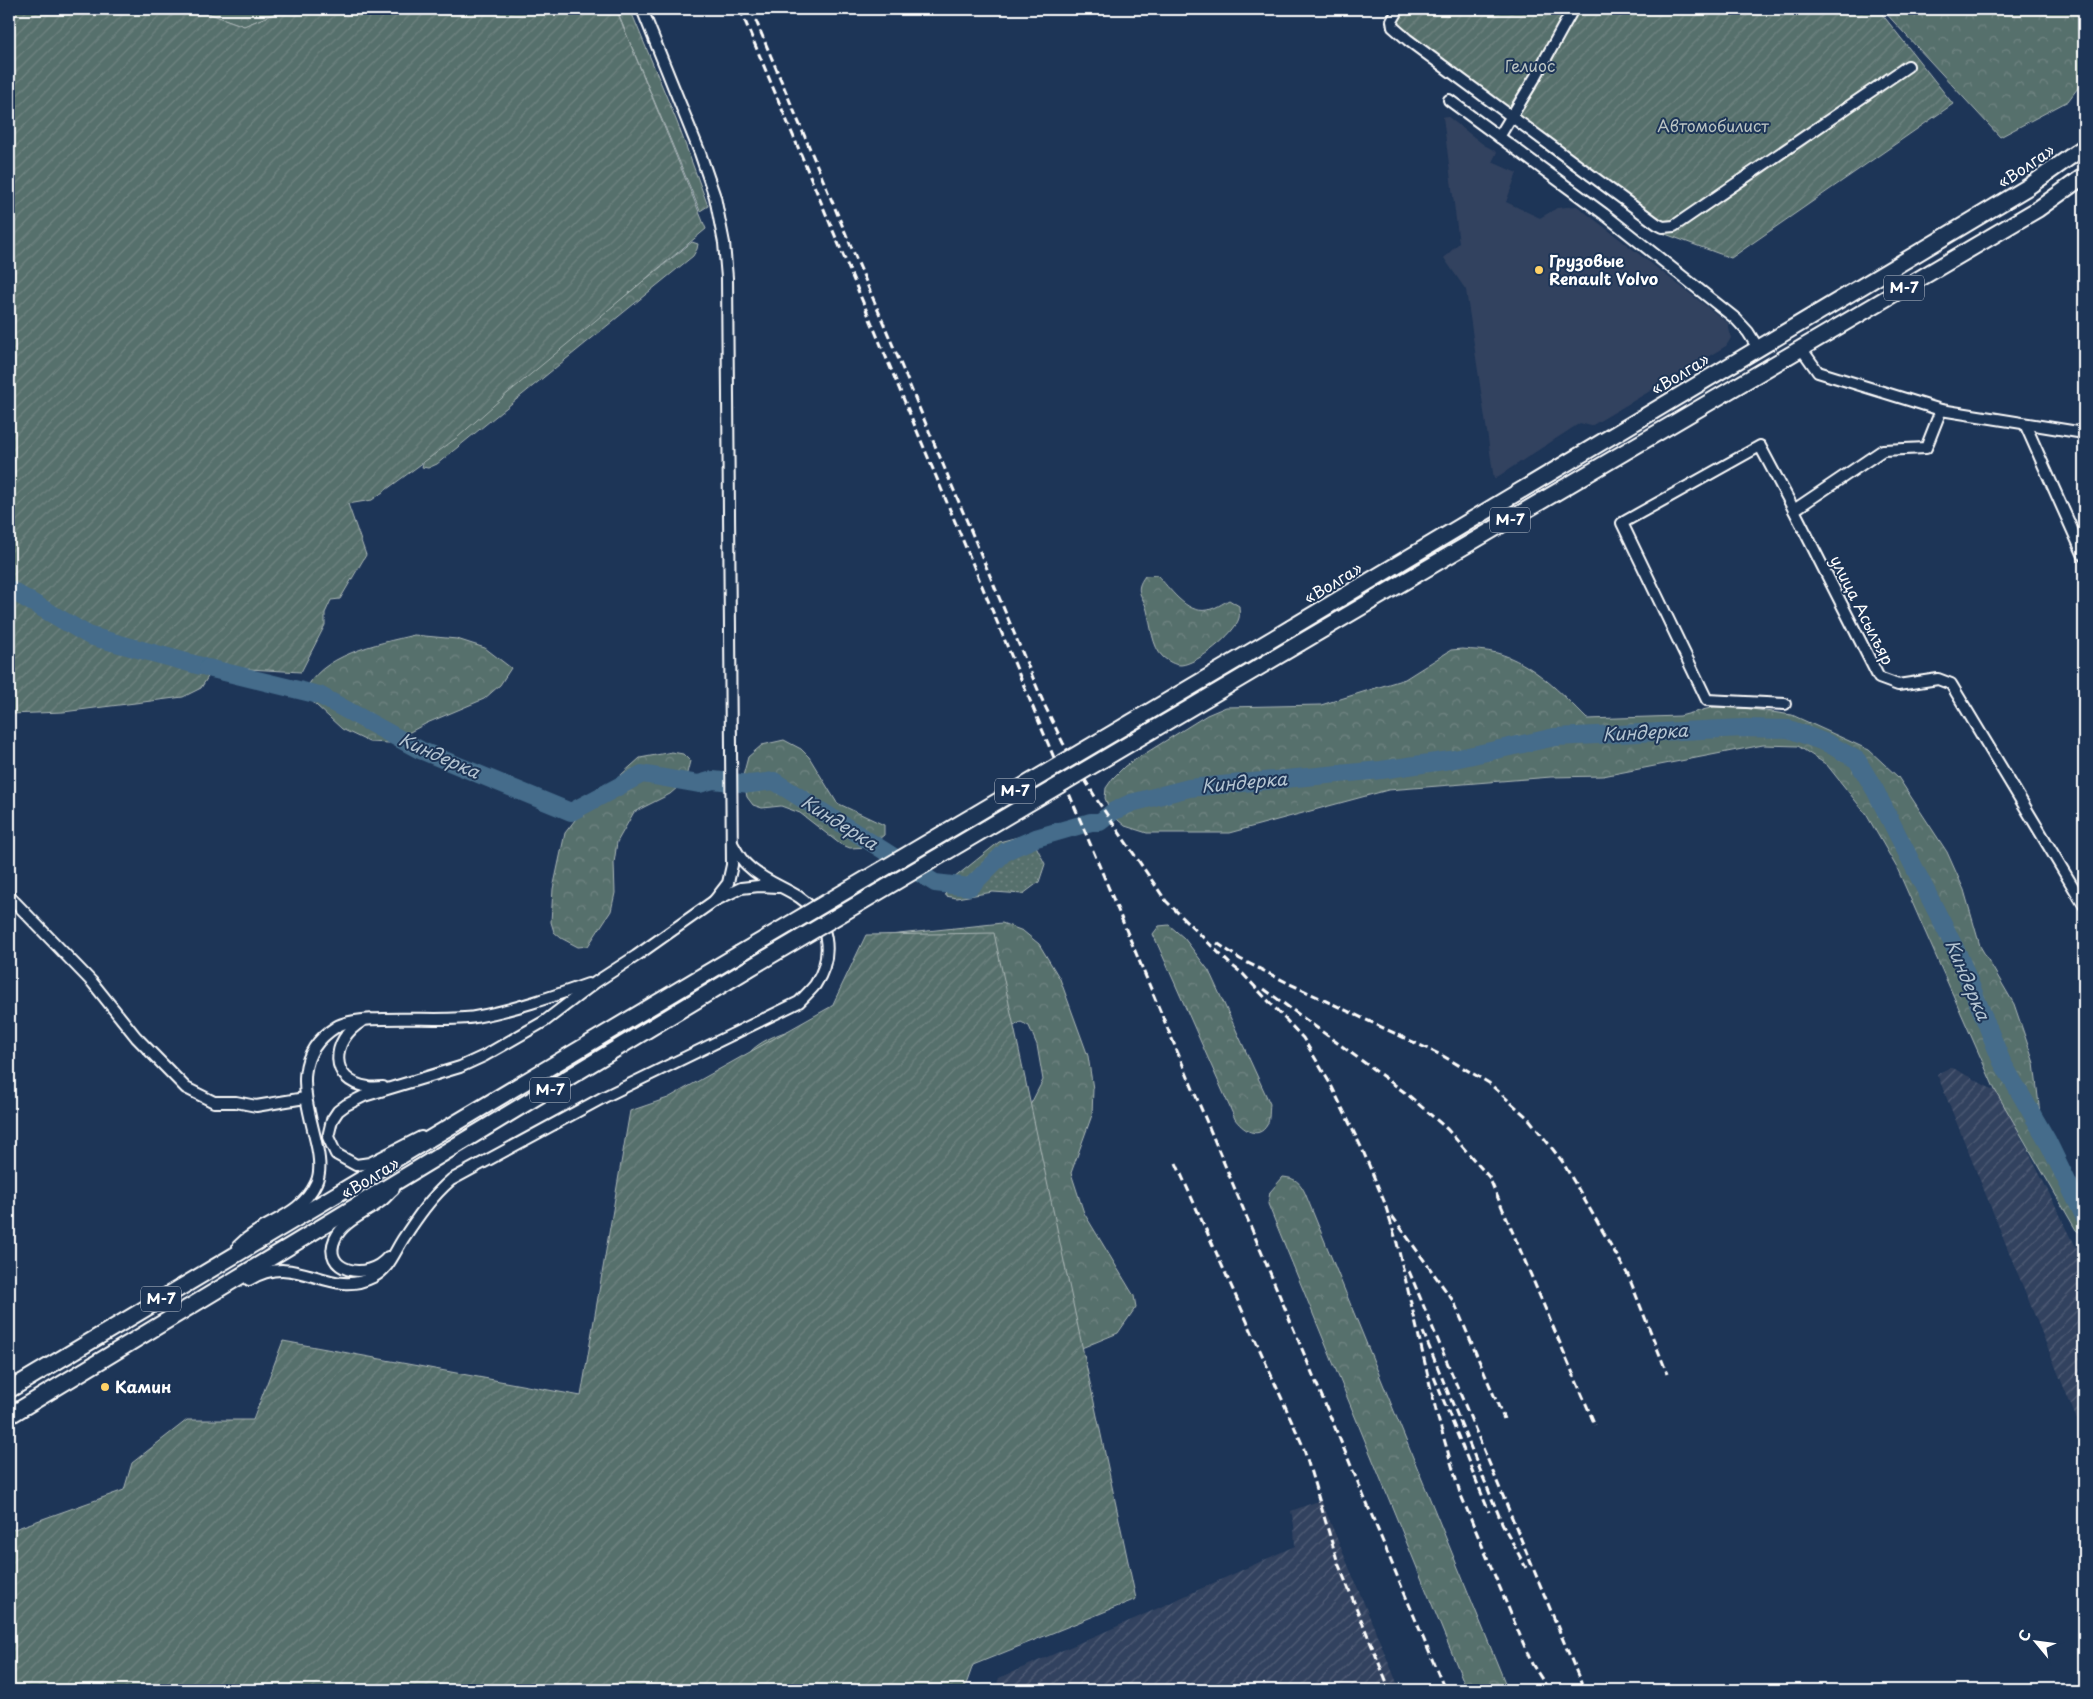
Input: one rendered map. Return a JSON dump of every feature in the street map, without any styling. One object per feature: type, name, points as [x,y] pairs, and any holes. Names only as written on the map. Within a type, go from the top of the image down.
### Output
[{"type":"highway","name":"«Волга»","points":[[9,1390],[739,954],[1291,628],[2028,187],[2084,147]]},
{"type":"highway","name":"М-7","points":[[1801,348],[2038,209],[2084,176]]},
{"type":"highway","name":"«Волга»","points":[[9,1416],[748,969],[1801,348]]},
{"type":"street","points":[[642,9],[700,153],[715,197],[724,243],[727,278],[730,807],[732,843],[731,874],[728,883],[714,901]]},
{"type":"street","points":[[1399,9],[1392,21],[1393,27],[1408,40],[1657,224],[1663,226],[1674,226],[1908,66]]},
{"type":"street","points":[[1499,137],[1573,9]]},
{"type":"street","points":[[1449,100],[1604,214],[1736,319],[1748,332],[1758,348]]},
{"type":"street","points":[[1801,348],[1818,372],[1941,410],[2084,433]]},
{"type":"street","points":[[1794,510],[1883,450],[1926,448],[1941,410]]},
{"type":"street","points":[[2025,424],[2084,556]]},
{"type":"street","name":"улица Асылъяр","points":[[1785,704],[1707,700],[1622,523],[1760,446],[1879,678],[1898,685],[1938,679],[1951,684],[2084,906]]},
{"type":"street","points":[[185,1310],[210,1302],[259,1274],[276,1269],[304,1272],[342,1285],[374,1277],[389,1264],[436,1194],[451,1180],[604,1097],[799,1002],[815,984],[826,955],[828,938],[820,919],[808,904],[759,875],[745,864],[732,843]]},
{"type":"street","points":[[448,1127],[415,1139],[370,1163],[356,1165],[336,1154],[328,1137],[329,1128],[338,1111],[364,1096],[460,1067],[484,1056],[545,1021],[596,982],[714,901],[742,888],[759,886],[783,888]]},
{"type":"street","points":[[9,896],[92,982],[136,1037],[186,1088],[214,1102],[236,1102],[256,1106],[305,1098]]},
{"type":"street","points":[[222,1262],[242,1242],[294,1211],[310,1197],[317,1180],[319,1166],[305,1098],[304,1075],[307,1060],[318,1043],[338,1026],[366,1019],[429,1020],[474,1017],[537,1002],[596,982]]},
{"type":"street","points":[[366,1019],[353,1027],[343,1038],[338,1050],[337,1060],[350,1080],[368,1088],[394,1087]]},
{"type":"street","points":[[402,1242],[374,1269],[356,1272],[344,1268],[338,1262],[333,1250],[334,1240],[344,1226],[381,1202],[404,1178]]},
{"type":"shaded area","points":[[1447,116],[1484,145],[1497,152],[1492,162],[1517,173],[1506,202],[1540,218],[1557,208],[1577,206],[1728,323],[1731,338],[1726,346],[1591,426],[1580,423],[1494,479],[1466,290],[1444,258],[1459,243],[1443,117]]},
{"type":"shaded area","points":[[1951,1067],[1999,1093],[2078,1251],[2084,1253],[2084,1437],[1937,1074]]},
{"type":"shaded area","points":[[1321,1500],[1400,1690],[995,1690],[999,1678],[1295,1546],[1291,1511]]},
{"type":"green space","points":[[9,9],[196,9],[244,26],[286,9],[616,9],[706,229],[502,398],[458,437],[372,500],[348,504],[366,555],[340,599],[331,600],[325,613],[325,625],[301,672],[214,667],[201,688],[183,697],[63,712],[9,714]]},
{"type":"green space","points":[[196,9],[286,9],[244,26]]},
{"type":"green space","points":[[616,9],[630,9],[677,122],[708,206],[700,211]]},
{"type":"green space","name":"Автомобилист","points":[[1395,9],[1878,9],[1953,104],[1731,258],[1657,231],[1548,152],[1386,25]]},
{"type":"green space","points":[[1882,9],[2084,9],[2084,80],[2068,101],[2000,137]]},
{"type":"green space","points":[[692,242],[698,244],[693,256],[437,464],[428,468],[422,467],[425,457]]},
{"type":"green space","points":[[1157,575],[1179,599],[1192,608],[1207,610],[1229,600],[1239,606],[1239,618],[1236,625],[1223,640],[1196,659],[1181,665],[1167,660],[1156,648],[1147,610],[1139,590],[1141,581],[1145,576]]},
{"type":"green space","points":[[414,635],[457,639],[485,648],[511,668],[500,685],[484,699],[427,723],[389,743],[369,742],[342,729],[304,694],[312,680],[322,669],[336,660],[367,647]]},
{"type":"green space","points":[[1462,649],[1497,653],[1523,664],[1546,680],[1587,719],[1680,716],[1714,707],[1745,708],[1792,715],[1869,750],[1898,777],[1947,852],[1964,890],[1980,946],[2014,1004],[2034,1063],[2040,1114],[2084,1201],[2084,1235],[2076,1230],[1995,1090],[1897,868],[1866,814],[1827,765],[1798,746],[1763,745],[1603,776],[1551,777],[1388,790],[1229,833],[1147,833],[1125,826],[1111,814],[1105,798],[1106,788],[1113,778],[1125,766],[1207,715],[1226,707],[1321,705],[1405,679],[1451,650]]},
{"type":"green space","points":[[784,740],[801,749],[809,757],[837,803],[884,825],[884,835],[869,847],[850,848],[840,844],[800,813],[781,806],[762,808],[753,805],[747,797],[743,776],[748,757],[762,745]]},
{"type":"green space","points":[[672,752],[683,754],[690,761],[685,781],[670,794],[634,812],[617,842],[614,863],[615,893],[611,911],[588,946],[578,947],[561,938],[554,932],[551,922],[553,889],[565,833],[585,807],[640,758]]},
{"type":"green space","points":[[1018,837],[1036,846],[1045,864],[1039,882],[1023,894],[993,892],[956,898],[946,896],[944,886],[999,842]]},
{"type":"green space","points":[[1002,923],[1023,931],[1039,944],[1060,979],[1088,1056],[1093,1089],[1092,1115],[1071,1173],[1084,1213],[1134,1296],[1136,1307],[1118,1333],[1067,1354],[1018,1129],[1043,1080],[1037,1045],[1029,1026],[1021,1022],[1012,1027],[732,1079],[750,1052],[768,1039],[791,1030],[838,1020],[880,936]]},
{"type":"green space","points":[[1169,925],[1184,938],[1209,971],[1270,1104],[1268,1123],[1259,1132],[1255,1133],[1246,1130],[1235,1119],[1153,934],[1159,926]]},
{"type":"green space","points":[[994,933],[1136,1599],[973,1665],[964,1690],[9,1690],[9,1531],[124,1490],[132,1463],[187,1420],[253,1420],[283,1341],[581,1396],[630,1111],[668,1098],[832,1006],[866,935]]},
{"type":"green space","points":[[1283,1177],[1297,1181],[1305,1193],[1508,1690],[1467,1690],[1268,1204],[1270,1192]]},
{"type":"waterway","name":"Киндерка","points":[[9,589],[90,636],[201,666]]},
{"type":"waterway","name":"Киндерка","points":[[208,668],[319,695],[420,750],[571,812],[642,774],[699,784],[713,780],[750,784],[774,781],[935,883],[970,887],[1006,851],[1036,838],[1091,822],[1100,822],[1114,811],[1131,803],[1189,788],[1381,770],[1450,760],[1555,737],[1744,728],[1789,729],[1829,744],[1857,760],[1875,790],[1958,954],[2002,1062],[2047,1140],[2084,1216]]},
{"type":"railway","points":[[740,9],[1445,1690]]},
{"type":"railway","points":[[751,9],[1044,704],[1063,743],[1097,800],[1166,901],[1230,964],[1243,974],[1303,1038],[1331,1085],[1363,1151],[1384,1201],[1397,1243],[1437,1415],[1460,1493],[1532,1664],[1549,1690]]},
{"type":"railway","points":[[1217,943],[1240,959],[1443,1056],[1489,1083],[1529,1119],[1562,1161],[1628,1275],[1667,1373]]},
{"type":"railway","points":[[1264,989],[1407,1094],[1447,1129],[1489,1177],[1595,1425]]},
{"type":"railway","points":[[1176,1163],[1303,1446],[1338,1563],[1390,1690]]},
{"type":"railway","points":[[1392,1216],[1454,1302],[1504,1419]]},
{"type":"railway","points":[[1409,1271],[1584,1690]]},
{"type":"railway","points":[[1423,1332],[1502,1523],[1526,1568]]},
{"type":"railway","points":[[1434,1377],[1489,1512]]},
{"type":"place","name":"Грузовые Renault Volvo","points":[[1539,270]]},
{"type":"place","name":"Камин","points":[[105,1387]]},
{"type":"park label","name":"Гелиос","points":[[1530,66]]}]
